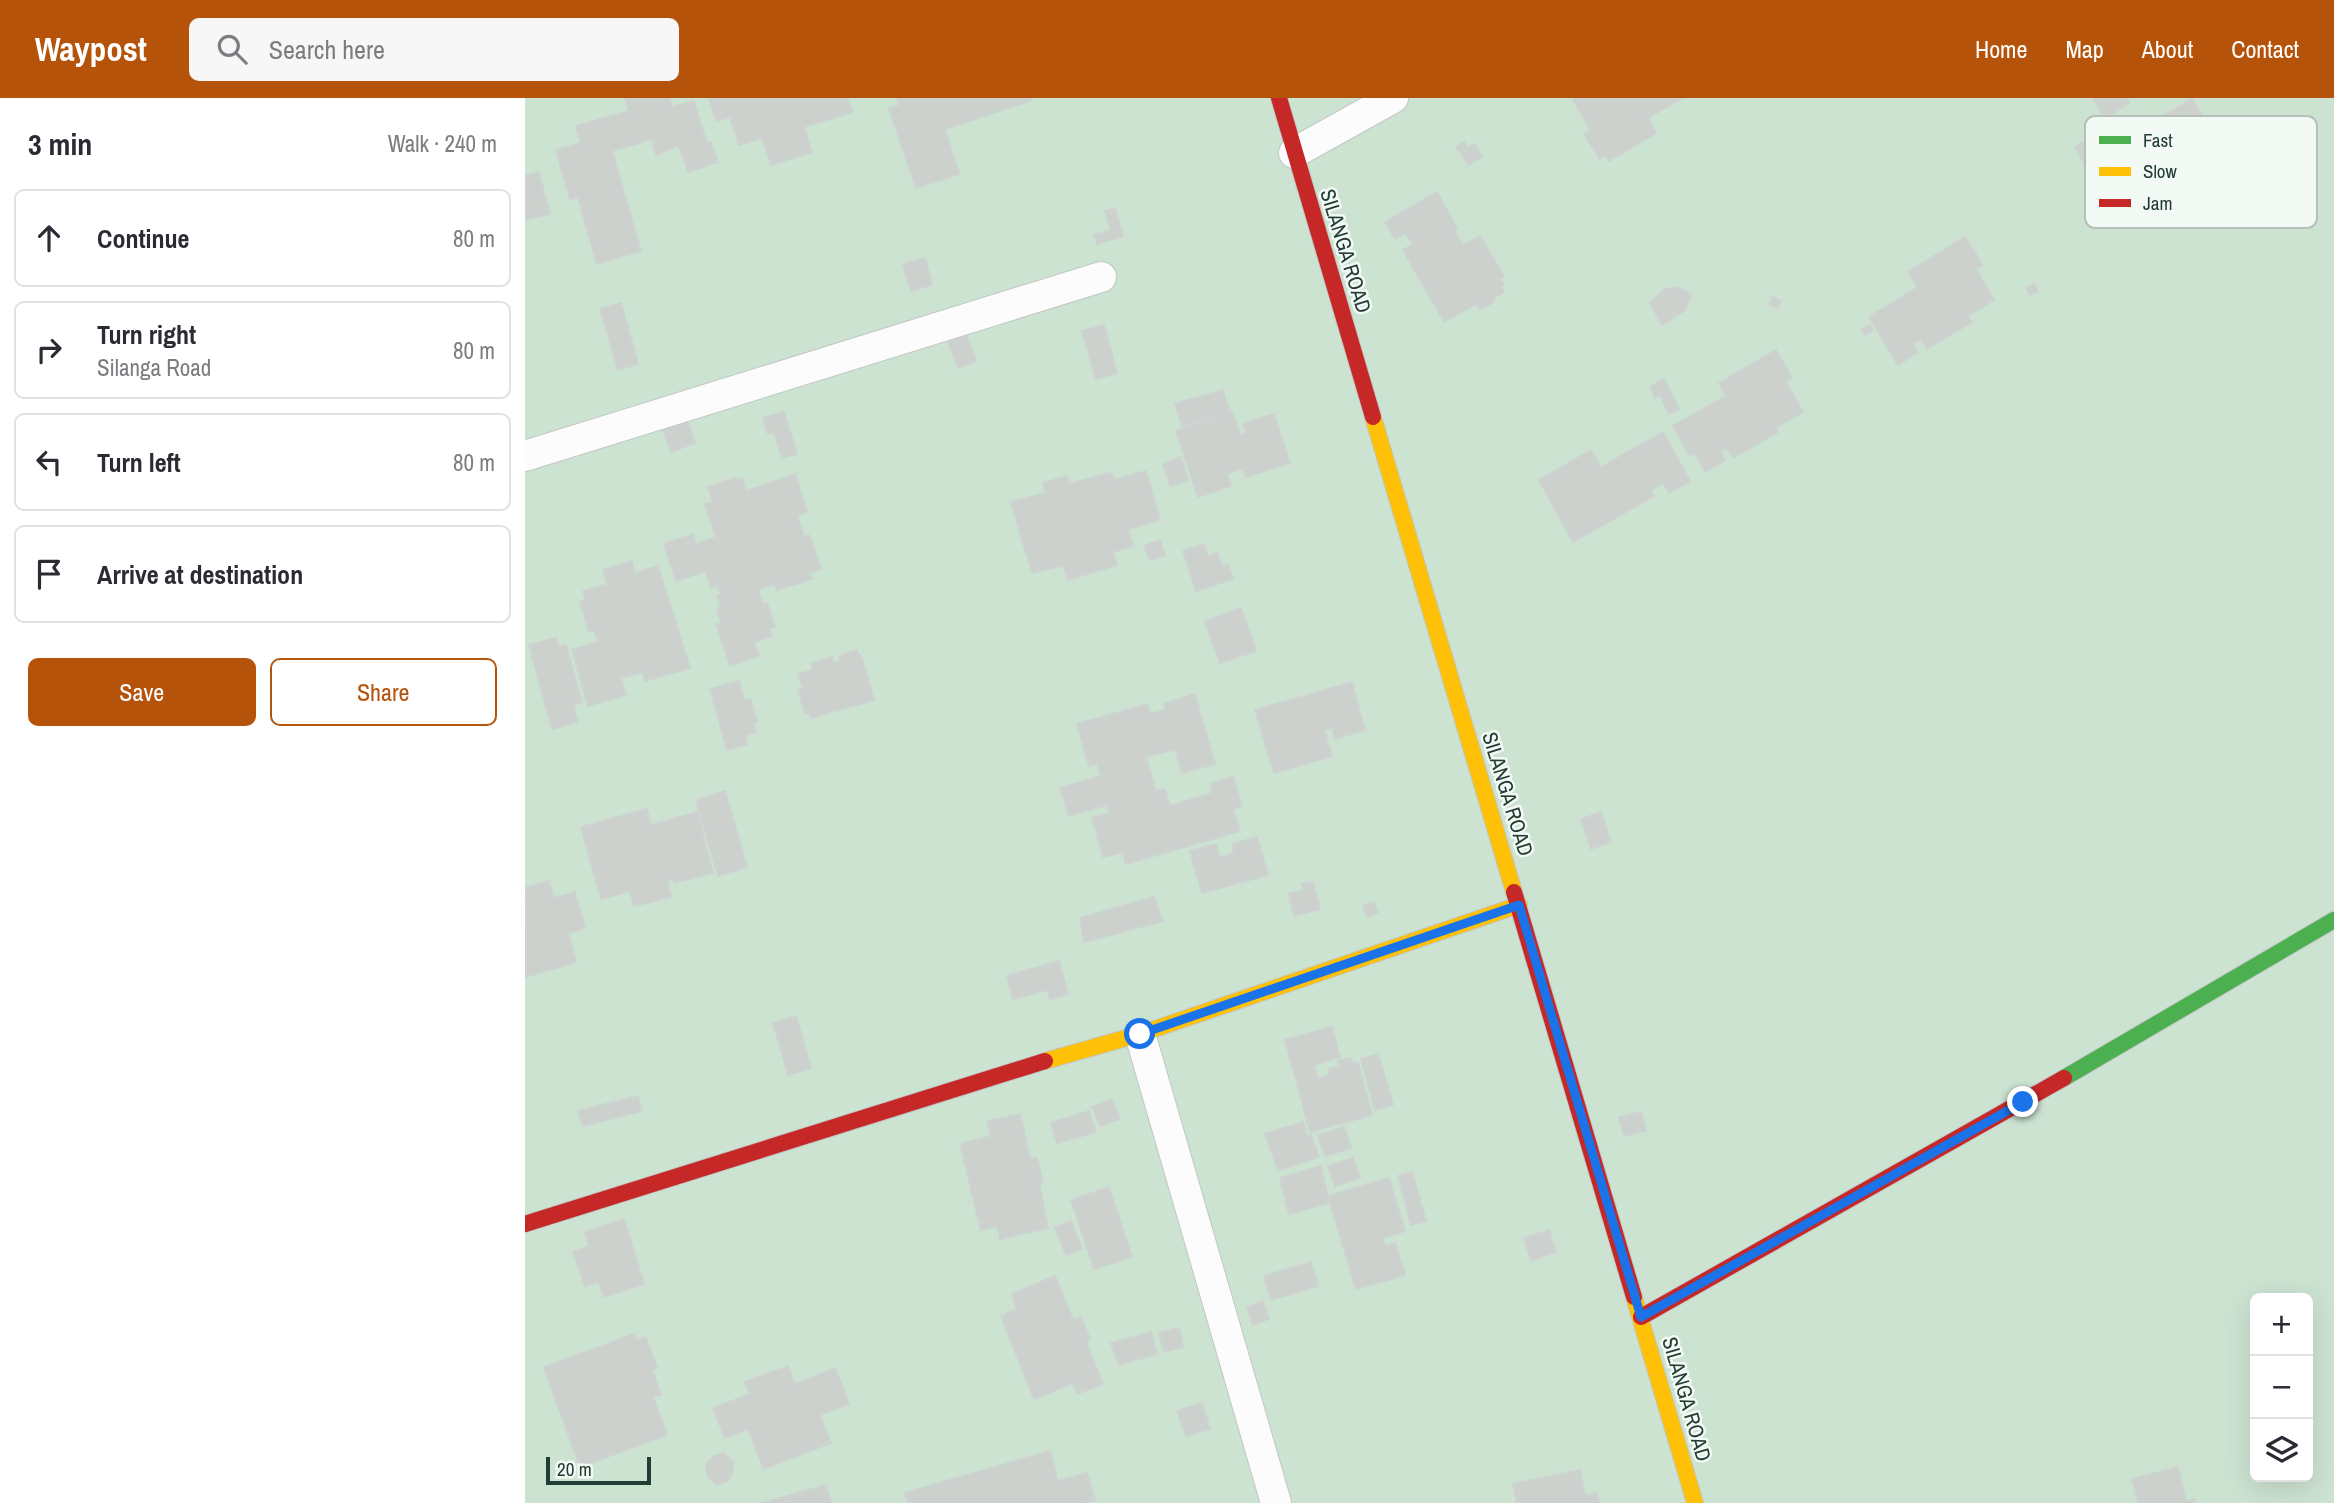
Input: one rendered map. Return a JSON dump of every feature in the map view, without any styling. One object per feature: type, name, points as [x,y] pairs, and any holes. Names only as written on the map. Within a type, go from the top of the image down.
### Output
[{"type":"street","name":"SILANGA ROAD","points":[[1279,98],[1695,1503]]},
{"type":"street","points":[[1294,153],[1393,98]]},
{"type":"street","points":[[525,456],[1101,277]]},
{"type":"street","points":[[525,1224],[1024,1067],[1140,1034],[1519,905]]},
{"type":"street","points":[[1641,1317],[2023,1102],[2334,920]]},
{"type":"street","points":[[1140,1034],[1276,1503]]},
{"type":"green space","points":[[525,98],[2334,98],[2334,1503],[525,1503]]},
{"type":"building","points":[[625,98],[669,98],[672,107],[694,101],[707,144],[711,142],[718,162],[688,172],[679,145],[656,155],[652,139],[612,151],[641,251],[597,264],[578,197],[570,200],[556,150],[581,143],[576,126],[629,111]]},
{"type":"building","points":[[709,98],[848,98],[852,112],[804,127],[812,152],[771,165],[762,138],[739,145],[730,117],[716,121]]},
{"type":"building","points":[[897,98],[1032,100],[945,129],[959,174],[916,188],[889,108],[900,105]]},
{"type":"building","points":[[1682,98],[1648,118],[1656,133],[1609,161],[1606,155],[1600,159],[1584,134],[1591,130],[1573,100]]},
{"type":"building","points":[[2093,98],[2126,98],[2129,103],[2104,116]]},
{"type":"building","points":[[2192,99],[2202,116],[2164,116]]},
{"type":"building","points":[[2085,141],[2085,164],[2075,147]]},
{"type":"building","points":[[1464,142],[1468,148],[1474,144],[1482,156],[1469,165],[1456,147]]},
{"type":"building","points":[[539,172],[550,214],[525,220],[525,175]]},
{"type":"building","points":[[1437,192],[1463,245],[1480,236],[1504,276],[1500,279],[1504,292],[1492,299],[1494,302],[1480,310],[1476,304],[1444,322],[1403,250],[1413,244],[1406,233],[1395,239],[1385,222]]},
{"type":"building","points":[[1115,208],[1123,236],[1097,244],[1094,235],[1111,230],[1105,211]]},
{"type":"building","points":[[1965,237],[1983,265],[1976,269],[1994,300],[1968,316],[1972,322],[1927,349],[1921,339],[1913,343],[1918,352],[1898,365],[1869,317],[1918,287],[1908,272]]},
{"type":"building","points":[[925,258],[932,285],[911,291],[903,264]]},
{"type":"building","points":[[2034,284],[2038,291],[2030,295],[2026,288]]},
{"type":"building","points":[[1680,287],[1691,296],[1685,310],[1662,325],[1650,303],[1665,289]]},
{"type":"building","points":[[1772,297],[1781,301],[1778,308],[1769,304]]},
{"type":"building","points":[[621,303],[638,364],[618,370],[600,309]]},
{"type":"building","points":[[1104,325],[1117,373],[1096,379],[1082,331]]},
{"type":"building","points":[[1869,325],[1873,330],[1865,335],[1862,330]]},
{"type":"building","points":[[966,334],[976,361],[959,368],[947,340]]},
{"type":"building","points":[[1776,350],[1792,378],[1786,382],[1803,412],[1776,427],[1778,432],[1733,458],[1727,448],[1721,452],[1725,460],[1705,472],[1695,453],[1690,456],[1673,426],[1726,396],[1719,383]]},
{"type":"building","points":[[1664,379],[1679,409],[1669,414],[1660,395],[1655,398],[1650,387]]},
{"type":"building","points":[[1223,390],[1229,412],[1182,426],[1175,404]]},
{"type":"building","points":[[784,412],[797,454],[782,458],[774,432],[768,434],[763,418]]},
{"type":"building","points":[[1232,412],[1240,435],[1246,433],[1243,424],[1274,414],[1290,463],[1246,477],[1243,468],[1227,474],[1231,486],[1198,497],[1176,431]]},
{"type":"building","points":[[687,420],[695,443],[671,452],[662,428]]},
{"type":"building","points":[[1663,432],[1690,481],[1669,493],[1663,483],[1651,490],[1654,496],[1573,542],[1539,480],[1591,450],[1601,467]]},
{"type":"building","points":[[1181,457],[1188,480],[1170,486],[1163,464]]},
{"type":"building","points":[[1146,471],[1160,520],[1128,529],[1133,546],[1113,552],[1117,565],[1068,580],[1063,565],[1032,573],[1011,502],[1045,493],[1043,483],[1067,476],[1069,484],[1112,472],[1114,480]]},
{"type":"building","points":[[795,474],[807,512],[797,515],[804,537],[809,535],[821,569],[809,573],[812,579],[777,590],[775,584],[758,589],[763,604],[767,603],[775,627],[770,628],[772,636],[754,642],[759,656],[730,666],[716,624],[721,623],[717,609],[721,607],[717,596],[721,594],[718,585],[711,588],[706,571],[676,581],[664,544],[693,534],[696,544],[716,537],[705,504],[713,502],[708,487],[742,478],[746,491]]},
{"type":"building","points":[[1160,540],[1165,555],[1150,560],[1144,546]]},
{"type":"building","points":[[1204,544],[1208,556],[1217,553],[1222,566],[1228,564],[1233,579],[1196,591],[1183,551]]},
{"type":"building","points":[[632,561],[635,573],[658,566],[690,668],[645,681],[643,672],[621,678],[626,695],[588,706],[572,650],[598,642],[594,630],[589,632],[580,602],[586,600],[583,591],[608,584],[603,570]]},
{"type":"building","points":[[1241,608],[1256,651],[1220,663],[1205,621]]},
{"type":"building","points":[[556,638],[558,647],[566,645],[582,702],[573,705],[578,722],[552,729],[529,645]]},
{"type":"building","points":[[857,650],[859,656],[861,655],[874,700],[811,718],[809,712],[805,714],[798,690],[803,689],[798,674],[813,670],[811,663],[832,657],[834,663],[840,661],[839,656]]},
{"type":"building","points":[[739,681],[744,700],[751,699],[757,722],[753,723],[756,732],[745,735],[747,744],[727,750],[710,689]]},
{"type":"building","points":[[1352,682],[1365,730],[1335,739],[1332,728],[1324,730],[1332,756],[1274,773],[1255,710]]},
{"type":"building","points":[[1195,694],[1215,764],[1182,773],[1175,749],[1146,757],[1156,791],[1165,789],[1170,806],[1212,793],[1210,784],[1233,777],[1242,806],[1233,809],[1240,831],[1126,864],[1123,852],[1103,857],[1092,818],[1109,813],[1107,805],[1069,816],[1060,788],[1101,776],[1097,764],[1089,766],[1077,724],[1147,704],[1150,714],[1165,710],[1164,704]]},
{"type":"building","points":[[725,791],[747,867],[718,876],[696,800]]},
{"type":"building","points":[[647,809],[651,825],[697,812],[713,873],[674,883],[674,879],[667,881],[671,897],[634,906],[630,891],[601,899],[581,827]]},
{"type":"building","points":[[1601,812],[1611,842],[1591,849],[1581,819]]},
{"type":"building","points":[[1257,837],[1268,875],[1202,893],[1190,851],[1216,844],[1220,857],[1234,853],[1232,844]]},
{"type":"building","points":[[549,881],[554,898],[575,892],[585,928],[568,933],[576,962],[526,977],[525,888]]},
{"type":"building","points":[[1313,882],[1320,909],[1294,916],[1289,894],[1304,890],[1302,884]]},
{"type":"building","points":[[1154,897],[1163,921],[1084,942],[1080,918]]},
{"type":"building","points":[[1374,902],[1378,913],[1367,917],[1363,906]]},
{"type":"building","points":[[1059,961],[1068,994],[1050,999],[1048,990],[1013,999],[1007,976]]},
{"type":"building","points":[[796,1016],[811,1068],[788,1075],[773,1023]]},
{"type":"building","points":[[1332,1027],[1340,1057],[1314,1065],[1318,1079],[1330,1075],[1328,1069],[1339,1066],[1338,1061],[1351,1058],[1353,1064],[1358,1063],[1372,1115],[1310,1132],[1285,1040]]},
{"type":"building","points":[[1378,1054],[1393,1105],[1375,1110],[1361,1059]]},
{"type":"building","points":[[638,1096],[642,1111],[583,1126],[578,1111]]},
{"type":"building","points":[[1112,1099],[1120,1119],[1100,1126],[1092,1107]]},
{"type":"building","points":[[1089,1111],[1096,1132],[1057,1143],[1051,1123]]},
{"type":"building","points":[[1641,1112],[1646,1131],[1624,1136],[1619,1117]]},
{"type":"building","points":[[1020,1114],[1030,1159],[1037,1158],[1043,1182],[1039,1183],[1048,1228],[1000,1239],[997,1226],[981,1230],[960,1144],[991,1136],[987,1121]]},
{"type":"building","points":[[1303,1122],[1307,1136],[1311,1135],[1319,1157],[1278,1170],[1265,1134]]},
{"type":"building","points":[[1344,1127],[1351,1148],[1325,1156],[1318,1135]]},
{"type":"building","points":[[1353,1158],[1360,1178],[1335,1186],[1328,1166]]},
{"type":"building","points":[[1321,1166],[1329,1203],[1289,1214],[1280,1178]]},
{"type":"building","points":[[1412,1172],[1426,1221],[1411,1225],[1398,1176]]},
{"type":"building","points":[[1389,1178],[1405,1231],[1383,1238],[1385,1246],[1395,1243],[1405,1275],[1356,1289],[1328,1196]]},
{"type":"building","points":[[1109,1187],[1132,1257],[1094,1269],[1071,1200]]},
{"type":"building","points":[[624,1219],[644,1284],[604,1297],[599,1282],[585,1286],[573,1252],[589,1246],[585,1232]]},
{"type":"building","points":[[1071,1221],[1082,1249],[1066,1255],[1055,1227]]},
{"type":"building","points":[[1549,1230],[1556,1252],[1531,1261],[1524,1238]]},
{"type":"building","points":[[1311,1262],[1318,1286],[1271,1300],[1264,1276]]},
{"type":"building","points":[[1055,1276],[1073,1320],[1081,1317],[1090,1339],[1086,1342],[1103,1384],[1077,1394],[1073,1383],[1034,1399],[1001,1316],[1017,1309],[1012,1294]]},
{"type":"building","points":[[1263,1301],[1269,1319],[1253,1325],[1247,1307]]},
{"type":"building","points":[[1179,1328],[1183,1347],[1164,1352],[1159,1333]]},
{"type":"building","points":[[1151,1332],[1157,1354],[1119,1365],[1111,1343]]},
{"type":"building","points":[[634,1334],[636,1341],[646,1337],[657,1368],[652,1370],[661,1395],[653,1397],[667,1435],[580,1467],[544,1367]]},
{"type":"building","points":[[788,1366],[795,1384],[835,1368],[849,1404],[820,1415],[831,1443],[764,1469],[748,1429],[725,1438],[713,1408],[750,1394],[745,1382]]},
{"type":"building","points":[[1202,1403],[1210,1429],[1186,1436],[1177,1411]]},
{"type":"building","points":[[1050,1451],[1058,1481],[1087,1473],[1095,1500],[1084,1503],[908,1503],[905,1493]]},
{"type":"building","points":[[723,1453],[734,1462],[732,1474],[727,1481],[717,1485],[709,1478],[707,1463],[713,1456]]},
{"type":"building","points":[[2178,1467],[2186,1501],[2195,1499],[2196,1503],[2138,1503],[2132,1479]]},
{"type":"building","points":[[1580,1470],[1585,1495],[1597,1493],[1599,1503],[1517,1503],[1513,1484]]},
{"type":"building","points":[[826,1485],[831,1503],[761,1503]]},
{"type":"traffic: fast","points":[[2064,1078],[2334,920]]},
{"type":"traffic: slow","points":[[1373,417],[1514,892]]},
{"type":"traffic: slow","points":[[1045,1061],[1140,1034],[1519,905]]},
{"type":"traffic: slow","points":[[1634,1297],[1695,1503]]},
{"type":"traffic: jam","points":[[1279,98],[1373,417]]},
{"type":"traffic: jam","points":[[1514,892],[1634,1297]]},
{"type":"traffic: jam","points":[[525,1224],[1045,1061]]},
{"type":"traffic: jam","points":[[1641,1317],[2064,1078]]},
{"type":"route","points":[[1140,1034],[1519,905],[1641,1317],[2023,1102]]}]
